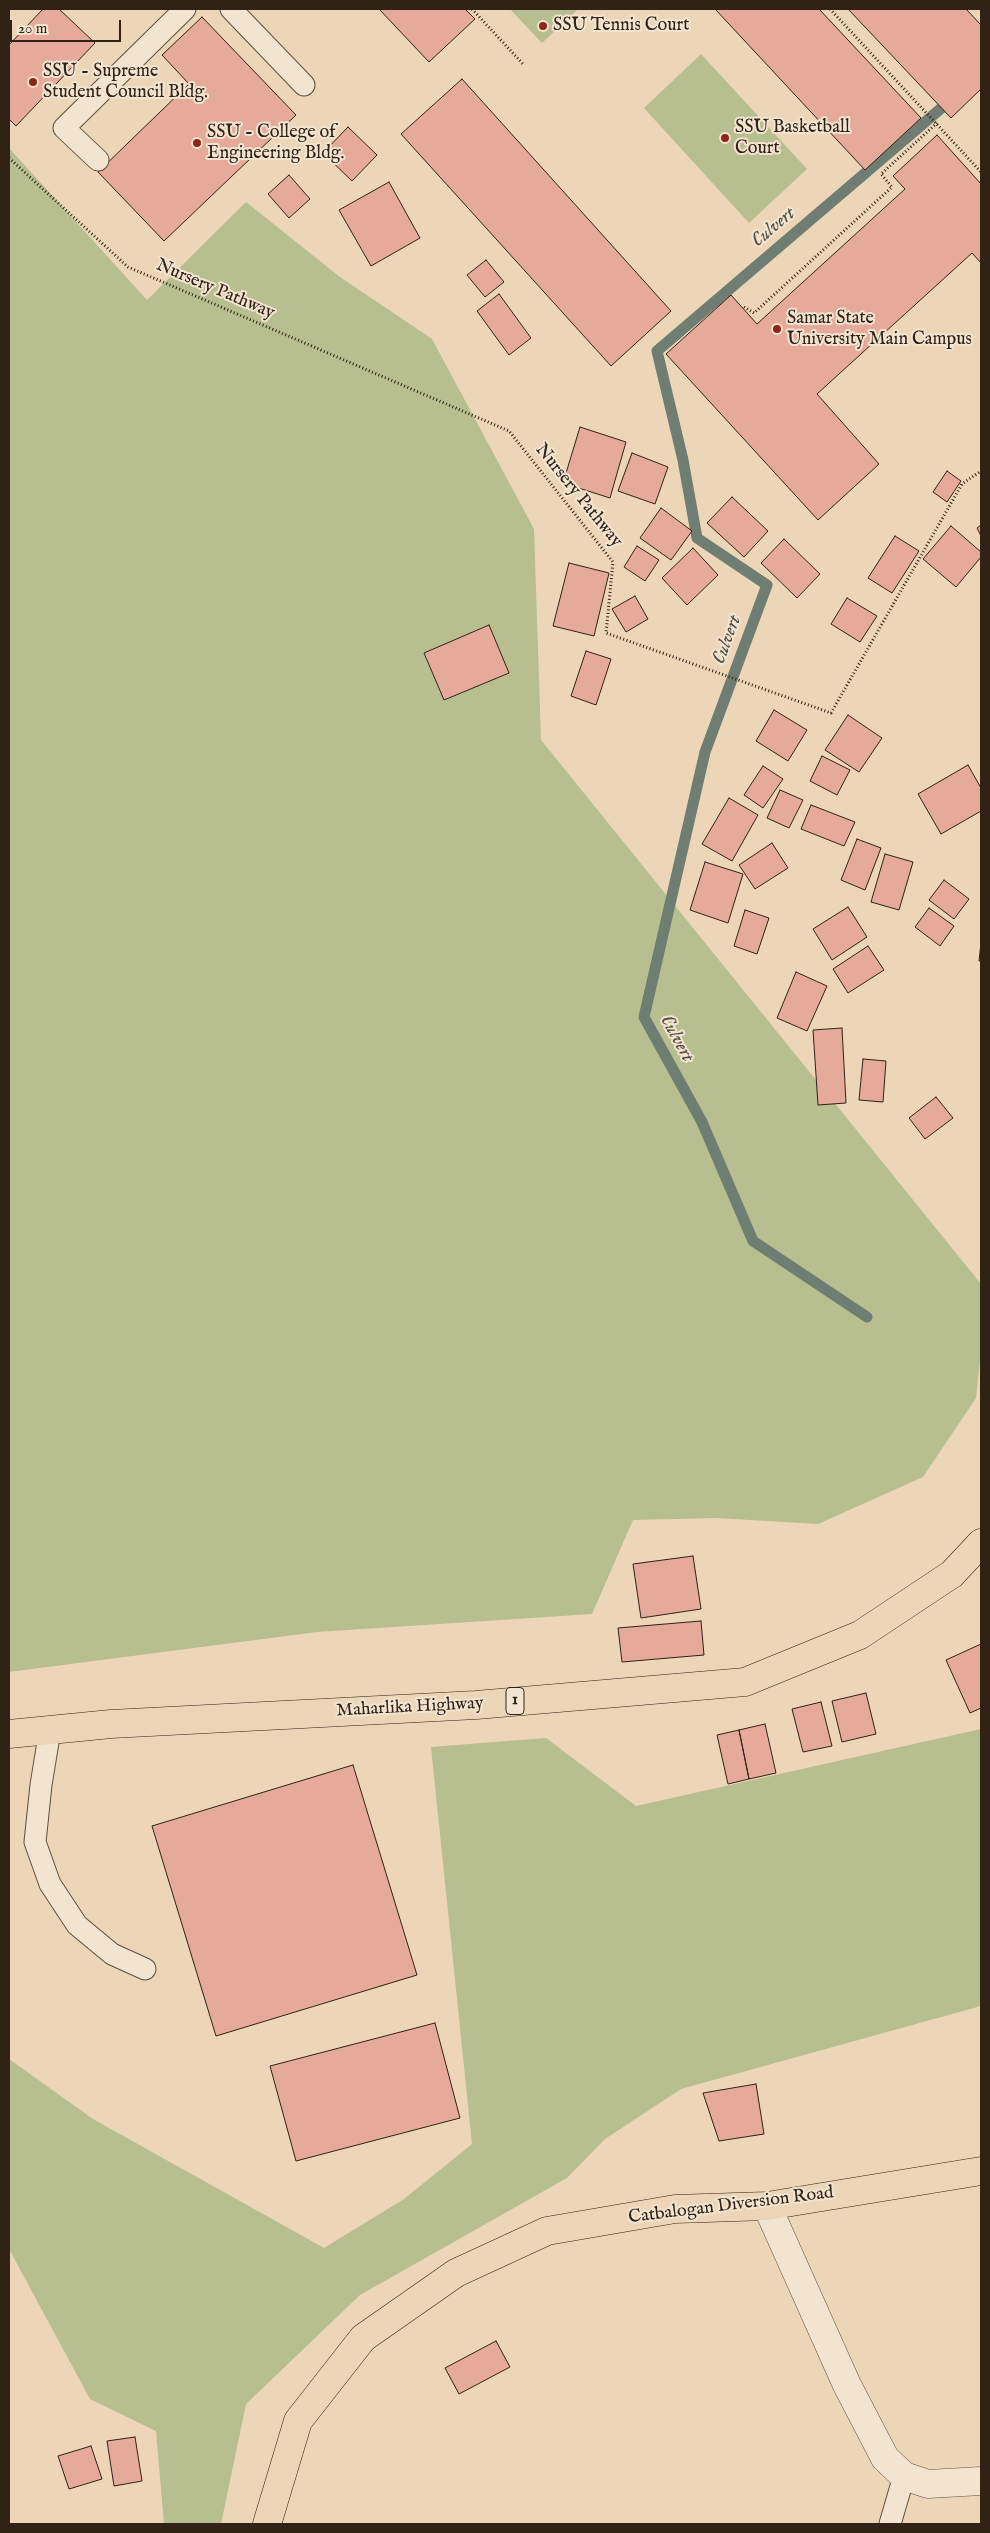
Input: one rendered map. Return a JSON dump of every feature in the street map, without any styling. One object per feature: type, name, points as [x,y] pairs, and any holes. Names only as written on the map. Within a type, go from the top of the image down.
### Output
[{"type":"main road","name":"Maharlika Highway","points":[[9,1734],[111,1724],[476,1705],[745,1682],[860,1634],[952,1574],[981,1543]]},
{"type":"main road","name":"Catbalogan Diversion Road","points":[[267,2524],[298,2421],[363,2338],[456,2273],[547,2231],[675,2209],[767,2206],[981,2171]]},
{"type":"street","points":[[767,2206],[806,2298],[885,2458],[904,2476],[928,2484],[981,2481]]},
{"type":"lane","points":[[98,160],[64,128],[185,9]]},
{"type":"lane","points":[[231,9],[304,85]]},
{"type":"lane","points":[[50,1730],[40,1785],[35,1842],[50,1884],[77,1925],[112,1954],[144,1969]]},
{"type":"lane","points":[[890,2524],[904,2476]]},
{"type":"path","points":[[472,9],[523,64]]},
{"type":"path","points":[[830,9],[981,172]]},
{"type":"path","points":[[744,306],[754,313],[892,188],[881,174],[937,123]]},
{"type":"path","name":"Nursery Pathway","points":[[9,158],[128,267],[509,431],[614,562],[606,633],[831,713],[962,484],[981,471]]},
{"type":"green space","name":"SSU Tennis Court","points":[[510,9],[578,9],[542,43]]},
{"type":"green space","name":"SSU Basketball Court","points":[[701,54],[807,169],[749,223],[644,108]]},
{"type":"green space","points":[[9,148],[147,300],[246,202],[340,277],[432,339],[534,529],[541,740],[981,1284],[981,1350],[976,1398],[923,1477],[818,1524],[716,1518],[633,1520],[592,1614],[317,1632],[9,1672]]},
{"type":"green space","points":[[981,1729],[981,2006],[681,2089],[605,2139],[567,2178],[360,2295],[246,2404],[221,2524],[164,2524],[156,2431],[90,2399],[9,2249],[9,2059],[93,2119],[324,2248],[404,2199],[472,2144],[431,1747],[546,1738],[636,1806]]},
{"type":"building","name":"SSU - Supreme Student Council Bldg.","points":[[43,9],[59,9],[95,43],[16,126],[9,119],[9,45]]},
{"type":"building","points":[[379,9],[465,9],[475,19],[429,62]]},
{"type":"building","points":[[715,9],[819,9],[921,118],[865,170]]},
{"type":"building","points":[[848,9],[966,9],[981,25],[981,89],[951,118]]},
{"type":"building","name":"SSU - College of Engineering Bldg.","points":[[202,17],[296,115],[164,241],[98,172],[189,84],[162,55]]},
{"type":"building","points":[[462,79],[671,311],[611,366],[401,134]]},
{"type":"building","points":[[348,127],[377,155],[352,181],[323,153]]},
{"type":"building","points":[[937,135],[981,184],[981,263],[972,253],[817,394],[879,464],[818,520],[666,354],[731,295],[757,324],[905,189],[893,176]]},
{"type":"building","points":[[289,175],[310,199],[289,218],[268,194]]},
{"type":"building","points":[[389,182],[420,238],[371,266],[339,210]]},
{"type":"building","points":[[486,260],[504,282],[485,297],[467,275]]},
{"type":"building","points":[[499,294],[531,338],[509,355],[477,311]]},
{"type":"building","points":[[580,427],[626,442],[610,498],[563,483]]},
{"type":"building","points":[[632,453],[668,467],[655,504],[618,491]]},
{"type":"building","points":[[947,471],[961,481],[947,502],[933,492]]},
{"type":"building","points":[[732,497],[768,531],[744,557],[707,523]]},
{"type":"building","points":[[661,508],[692,531],[671,560],[640,538]]},
{"type":"building","points":[[981,525],[981,536],[977,528]]},
{"type":"building","points":[[951,526],[981,552],[981,557],[956,587],[923,559]]},
{"type":"building","points":[[895,536],[919,551],[892,593],[868,578]]},
{"type":"building","points":[[784,539],[820,574],[797,598],[761,563]]},
{"type":"building","points":[[637,546],[659,560],[645,581],[624,567]]},
{"type":"building","points":[[693,548],[718,575],[687,605],[662,578]]},
{"type":"building","points":[[569,563],[609,573],[594,636],[553,626]]},
{"type":"building","points":[[635,596],[648,619],[626,632],[612,609]]},
{"type":"building","points":[[847,598],[877,616],[860,642],[831,624]]},
{"type":"building","points":[[489,625],[509,673],[444,700],[424,653]]},
{"type":"building","points":[[586,651],[611,659],[596,705],[571,696]]},
{"type":"building","points":[[774,710],[807,730],[788,761],[756,741]]},
{"type":"building","points":[[848,715],[882,738],[859,772],[825,750]]},
{"type":"building","points":[[822,756],[850,770],[837,795],[810,781]]},
{"type":"building","points":[[968,765],[981,788],[981,811],[941,834],[918,794]]},
{"type":"building","points":[[763,766],[783,779],[763,808],[744,795]]},
{"type":"building","points":[[780,790],[803,800],[789,828],[767,818]]},
{"type":"building","points":[[729,798],[758,815],[732,861],[702,844]]},
{"type":"building","points":[[811,805],[855,822],[844,846],[801,829]]},
{"type":"building","points":[[857,839],[881,848],[865,890],[841,880]]},
{"type":"building","points":[[772,843],[788,868],[755,889],[739,865]]},
{"type":"building","points":[[885,854],[913,862],[899,910],[871,902]]},
{"type":"building","points":[[705,862],[743,874],[728,923],[690,910]]},
{"type":"building","points":[[944,880],[969,899],[954,919],[929,900]]},
{"type":"building","points":[[848,907],[867,937],[832,960],[813,929]]},
{"type":"building","points":[[929,908],[954,926],[940,946],[915,927]]},
{"type":"building","points":[[745,910],[769,918],[757,954],[734,946]]},
{"type":"building","points":[[981,943],[981,961],[979,961]]},
{"type":"building","points":[[868,946],[884,970],[848,993],[833,969]]},
{"type":"building","points":[[796,972],[827,986],[807,1031],[777,1018]]},
{"type":"building","points":[[842,1028],[846,1103],[818,1105],[813,1030]]},
{"type":"building","points":[[863,1059],[886,1061],[883,1102],[859,1100]]},
{"type":"building","points":[[936,1097],[953,1118],[925,1139],[909,1118]]},
{"type":"building","points":[[693,1556],[701,1609],[641,1618],[633,1564]]},
{"type":"building","points":[[701,1621],[704,1655],[622,1662],[618,1628]]},
{"type":"building","points":[[981,1644],[981,1708],[970,1713],[946,1660]]},
{"type":"building","points":[[866,1693],[876,1734],[842,1742],[832,1701]]},
{"type":"building","points":[[821,1702],[832,1746],[803,1752],[792,1709]]},
{"type":"building","points":[[765,1724],[776,1773],[749,1779],[739,1730]]},
{"type":"building","points":[[739,1730],[749,1779],[728,1784],[717,1735]]},
{"type":"building","points":[[353,1765],[417,1975],[216,2036],[152,1826]]},
{"type":"building","points":[[435,2023],[460,2118],[296,2161],[270,2066]]},
{"type":"building","points":[[756,2084],[764,2134],[719,2141],[703,2093]]},
{"type":"building","points":[[496,2341],[510,2367],[459,2394],[445,2368]]},
{"type":"building","points":[[135,2437],[142,2481],[114,2486],[107,2441]]},
{"type":"building","points":[[91,2446],[102,2479],[69,2489],[58,2456]]},
{"type":"waterway","name":"Culvert","points":[[867,1317],[753,1241],[702,1122],[644,1017],[705,752],[767,585],[697,538],[683,460],[657,351],[952,99]]},
{"type":"place","name":"SSU Tennis Court","points":[[543,26]]},
{"type":"place","name":"SSU - Supreme Student Council Bldg.","points":[[33,82]]},
{"type":"place","name":"SSU Basketball Court","points":[[725,138]]},
{"type":"place","name":"SSU - College of Engineering Bldg.","points":[[197,143]]},
{"type":"place","name":"Samar State University Main Campus","points":[[777,329]]}]
